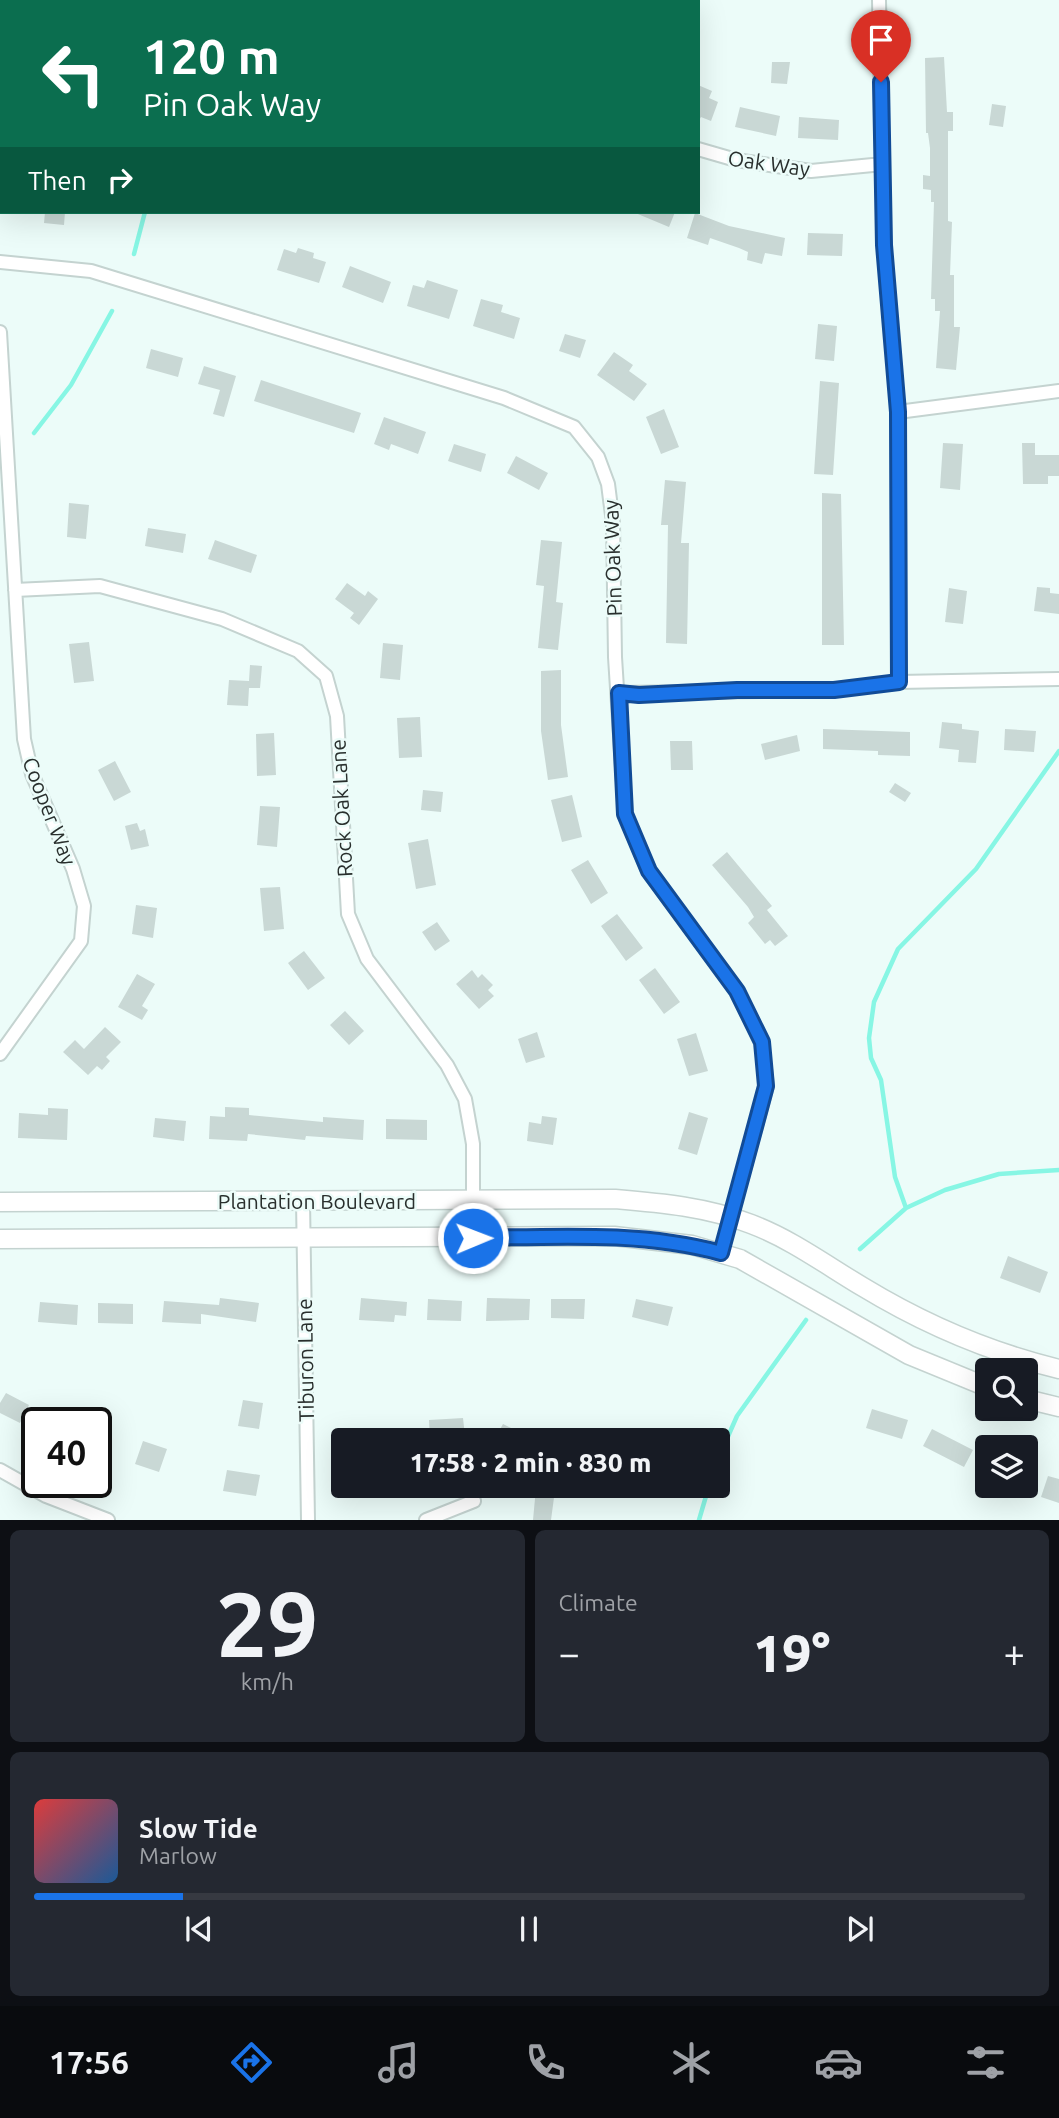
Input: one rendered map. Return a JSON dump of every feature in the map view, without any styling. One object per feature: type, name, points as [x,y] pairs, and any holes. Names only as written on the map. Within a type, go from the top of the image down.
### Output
[{"type":"street","points":[[879,0],[884,245],[898,412],[899,682]]},
{"type":"street","name":"Oak Way","points":[[700,150],[736,160],[811,171],[883,164]]},
{"type":"street","name":"Pin Oak Way","points":[[0,262],[91,271],[505,398],[574,427],[598,457],[608,484],[625,814],[649,871],[737,991],[762,1042],[766,1086],[721,1253]]},
{"type":"street","name":"Cooper Way","points":[[0,332],[24,739],[32,774],[73,869],[84,906],[81,941],[0,1054]]},
{"type":"street","points":[[898,412],[1059,391]]},
{"type":"street","name":"Rock Oak Lane","points":[[15,590],[100,586],[222,619],[298,651],[326,676],[337,716],[348,914],[367,959],[447,1065],[465,1098],[473,1144],[473,1238]]},
{"type":"street","points":[[619,693],[639,695],[737,690],[834,690],[899,682],[1059,679]]},
{"type":"street","name":"Plantation Boulevard","points":[[0,1202],[615,1199],[672,1204],[731,1217],[776,1235],[925,1322],[1014,1358],[1059,1370]]},
{"type":"street","name":"Tiburon Lane","points":[[303,1202],[308,1520]]},
{"type":"street","name":"Plantation Boulevard","points":[[0,1239],[614,1236],[667,1240],[721,1253],[760,1268],[909,1355],[975,1382]]},
{"type":"street","points":[[1038,1402],[1059,1408]]},
{"type":"street","points":[[0,1470],[46,1496],[108,1520]]},
{"type":"street","points":[[426,1520],[474,1501]]},
{"type":"building","points":[[944,57],[947,112],[953,112],[953,131],[948,131],[948,221],[952,222],[950,275],[954,275],[954,327],[960,327],[956,370],[936,368],[940,311],[935,311],[935,299],[931,299],[934,202],[931,202],[931,190],[923,189],[923,175],[930,176],[930,148],[926,133],[925,58]]},
{"type":"building","points":[[772,62],[790,62],[787,84],[771,83]]},
{"type":"building","points":[[700,86],[712,91],[709,98],[718,102],[711,121],[701,117]]},
{"type":"building","points":[[992,104],[1006,106],[1003,127],[989,125]]},
{"type":"building","points":[[740,107],[780,116],[776,136],[735,127]]},
{"type":"building","points":[[799,117],[839,120],[838,140],[798,138]]},
{"type":"building","points":[[45,214],[65,214],[64,225],[44,223]]},
{"type":"building","points":[[638,214],[674,214],[669,227]]},
{"type":"building","points":[[695,214],[698,214],[729,226],[785,238],[782,256],[765,253],[762,264],[747,260],[748,252],[739,248],[710,238],[708,245],[687,238]]},
{"type":"building","points":[[808,233],[843,234],[842,256],[807,255]]},
{"type":"building","points":[[298,248],[314,253],[313,258],[326,262],[319,283],[277,270],[284,249],[296,253]]},
{"type":"building","points":[[350,266],[391,282],[383,303],[342,287]]},
{"type":"building","points":[[427,280],[458,290],[449,319],[407,306],[413,285],[424,288]]},
{"type":"building","points":[[481,299],[503,305],[501,312],[520,318],[514,339],[473,326]]},
{"type":"building","points":[[818,324],[837,326],[834,361],[815,359]]},
{"type":"building","points":[[565,334],[586,340],[580,358],[559,351]]},
{"type":"building","points":[[151,349],[183,358],[178,377],[146,368]]},
{"type":"building","points":[[614,352],[633,365],[629,371],[647,384],[634,401],[597,375]]},
{"type":"building","points":[[204,366],[236,376],[224,417],[213,414],[220,390],[198,384]]},
{"type":"building","points":[[261,380],[361,413],[354,433],[254,401]]},
{"type":"building","points":[[820,381],[839,383],[833,475],[814,474]]},
{"type":"building","points":[[664,409],[679,447],[661,454],[646,417]]},
{"type":"building","points":[[384,417],[426,432],[418,454],[391,444],[389,450],[374,444]]},
{"type":"building","points":[[943,443],[963,444],[960,490],[940,488]]},
{"type":"building","points":[[1022,443],[1035,443],[1035,455],[1059,455],[1059,476],[1048,476],[1048,484],[1023,484]]},
{"type":"building","points":[[454,444],[486,454],[481,472],[448,461]]},
{"type":"building","points":[[516,456],[548,473],[539,490],[507,473]]},
{"type":"building","points":[[665,480],[686,482],[681,543],[689,543],[687,644],[666,643],[668,525],[661,525]]},
{"type":"building","points":[[822,493],[841,494],[844,645],[822,645]]},
{"type":"building","points":[[69,503],[89,505],[86,539],[67,537]]},
{"type":"building","points":[[148,528],[186,534],[183,553],[145,546]]},
{"type":"building","points":[[215,540],[257,555],[251,573],[208,559]]},
{"type":"building","points":[[541,540],[562,542],[556,602],[563,603],[558,650],[538,648],[544,586],[536,585]]},
{"type":"building","points":[[347,583],[365,596],[368,591],[378,599],[359,625],[350,618],[354,613],[335,599]]},
{"type":"building","points":[[1037,587],[1050,588],[1050,593],[1059,594],[1059,614],[1034,611]]},
{"type":"building","points":[[949,588],[967,591],[963,624],[945,622]]},
{"type":"building","points":[[89,642],[94,681],[74,683],[69,644]]},
{"type":"building","points":[[383,643],[403,645],[400,680],[380,678]]},
{"type":"building","points":[[250,665],[262,666],[260,688],[249,688],[248,706],[227,705],[229,680],[249,681]]},
{"type":"building","points":[[561,670],[561,725],[568,777],[548,780],[541,731],[541,671]]},
{"type":"building","points":[[420,717],[422,757],[399,758],[397,718]]},
{"type":"building","points":[[942,722],[962,724],[962,729],[979,731],[976,763],[958,762],[959,750],[939,748]]},
{"type":"building","points":[[823,729],[910,732],[910,756],[878,755],[878,751],[823,749]]},
{"type":"building","points":[[1005,729],[1036,731],[1034,752],[1004,750]]},
{"type":"building","points":[[274,733],[276,775],[257,776],[256,734]]},
{"type":"building","points":[[797,735],[800,751],[765,760],[761,744]]},
{"type":"building","points":[[670,741],[692,741],[693,770],[671,770]]},
{"type":"building","points":[[115,761],[131,792],[114,801],[98,770]]},
{"type":"building","points":[[895,783],[911,793],[905,802],[889,792]]},
{"type":"building","points":[[423,790],[443,792],[441,812],[421,810]]},
{"type":"building","points":[[572,795],[582,837],[562,842],[551,800]]},
{"type":"building","points":[[260,806],[280,807],[277,847],[257,845]]},
{"type":"building","points":[[137,823],[140,831],[145,829],[149,846],[131,850],[125,826]]},
{"type":"building","points":[[428,839],[436,885],[416,889],[408,843]]},
{"type":"building","points":[[727,852],[772,906],[767,910],[788,936],[775,946],[770,940],[765,944],[748,923],[754,917],[748,907],[712,865]]},
{"type":"building","points":[[588,860],[608,893],[591,904],[571,870]]},
{"type":"building","points":[[280,887],[284,929],[264,931],[260,888]]},
{"type":"building","points":[[136,905],[157,908],[153,938],[132,934]]},
{"type":"building","points":[[617,914],[643,948],[626,961],[601,926]]},
{"type":"building","points":[[437,922],[450,941],[435,951],[422,932]]},
{"type":"building","points":[[304,951],[325,978],[308,990],[288,963]]},
{"type":"building","points":[[655,968],[680,1002],[664,1014],[639,980]]},
{"type":"building","points":[[472,970],[478,978],[482,974],[493,985],[488,990],[494,996],[479,1009],[456,984]]},
{"type":"building","points":[[137,974],[155,984],[142,1006],[148,1010],[142,1020],[118,1007]]},
{"type":"building","points":[[345,1011],[364,1031],[349,1045],[330,1025]]},
{"type":"building","points":[[105,1027],[121,1042],[106,1057],[110,1061],[102,1070],[97,1066],[88,1075],[63,1052],[75,1040],[84,1049]]},
{"type":"building","points":[[537,1032],[545,1057],[526,1063],[518,1039]]},
{"type":"building","points":[[696,1033],[708,1071],[689,1076],[677,1039]]},
{"type":"building","points":[[225,1107],[249,1108],[249,1115],[323,1122],[323,1117],[364,1120],[363,1140],[306,1136],[305,1140],[248,1134],[247,1141],[209,1139],[210,1116],[225,1117]]},
{"type":"building","points":[[48,1108],[68,1109],[67,1140],[18,1138],[19,1113],[48,1115]]},
{"type":"building","points":[[689,1112],[708,1118],[697,1155],[678,1149]]},
{"type":"building","points":[[542,1116],[557,1118],[553,1145],[527,1141],[529,1122],[541,1124]]},
{"type":"building","points":[[155,1118],[186,1121],[184,1141],[153,1137]]},
{"type":"building","points":[[386,1119],[427,1120],[427,1140],[386,1139]]},
{"type":"building","points":[[1008,1256],[1048,1272],[1040,1293],[1000,1278]]},
{"type":"building","points":[[220,1298],[259,1303],[256,1322],[201,1314],[201,1324],[162,1322],[164,1301],[219,1305]]},
{"type":"building","points":[[361,1298],[407,1302],[406,1316],[395,1315],[394,1322],[359,1320]]},
{"type":"building","points":[[487,1298],[530,1299],[529,1320],[486,1321]]},
{"type":"building","points":[[428,1299],[462,1301],[461,1321],[427,1320]]},
{"type":"building","points":[[551,1299],[585,1299],[584,1319],[551,1318]]},
{"type":"building","points":[[636,1299],[673,1307],[668,1326],[632,1317]]},
{"type":"building","points":[[40,1302],[78,1305],[77,1325],[38,1322]]},
{"type":"building","points":[[98,1303],[133,1304],[133,1324],[98,1323]]},
{"type":"building","points":[[6,1393],[29,1405],[21,1407],[20,1423],[0,1413],[0,1403]]},
{"type":"building","points":[[243,1400],[263,1403],[259,1429],[238,1426]]},
{"type":"building","points":[[872,1409],[908,1420],[902,1439],[866,1428]]},
{"type":"building","points":[[463,1418],[464,1428],[429,1428],[429,1420]]},
{"type":"building","points":[[932,1429],[973,1450],[964,1467],[923,1446]]},
{"type":"building","points":[[143,1441],[167,1449],[159,1472],[135,1464]]},
{"type":"building","points":[[227,1470],[260,1475],[256,1496],[223,1491]]},
{"type":"building","points":[[1048,1476],[1059,1479],[1059,1503],[1041,1497]]},
{"type":"building","points":[[535,1498],[554,1498],[551,1520],[533,1520]]},
{"type":"waterway","points":[[134,254],[144,214]]},
{"type":"waterway","points":[[34,433],[71,385],[112,311]]},
{"type":"waterway","points":[[906,1208],[895,1177],[881,1080],[871,1058],[869,1038],[874,1002],[898,949],[976,869],[1059,751]]},
{"type":"waterway","points":[[860,1249],[906,1208],[945,1190],[999,1174],[1059,1170]]},
{"type":"waterway","points":[[730,1432],[737,1416],[806,1320]]},
{"type":"waterway","points":[[699,1520],[705,1498]]},
{"type":"route","points":[[473,1238],[614,1236],[667,1240],[721,1253],[766,1086],[762,1042],[737,991],[649,871],[625,814],[619,693],[639,695],[737,690],[834,690],[899,682],[898,412],[884,245],[881,82]]}]
